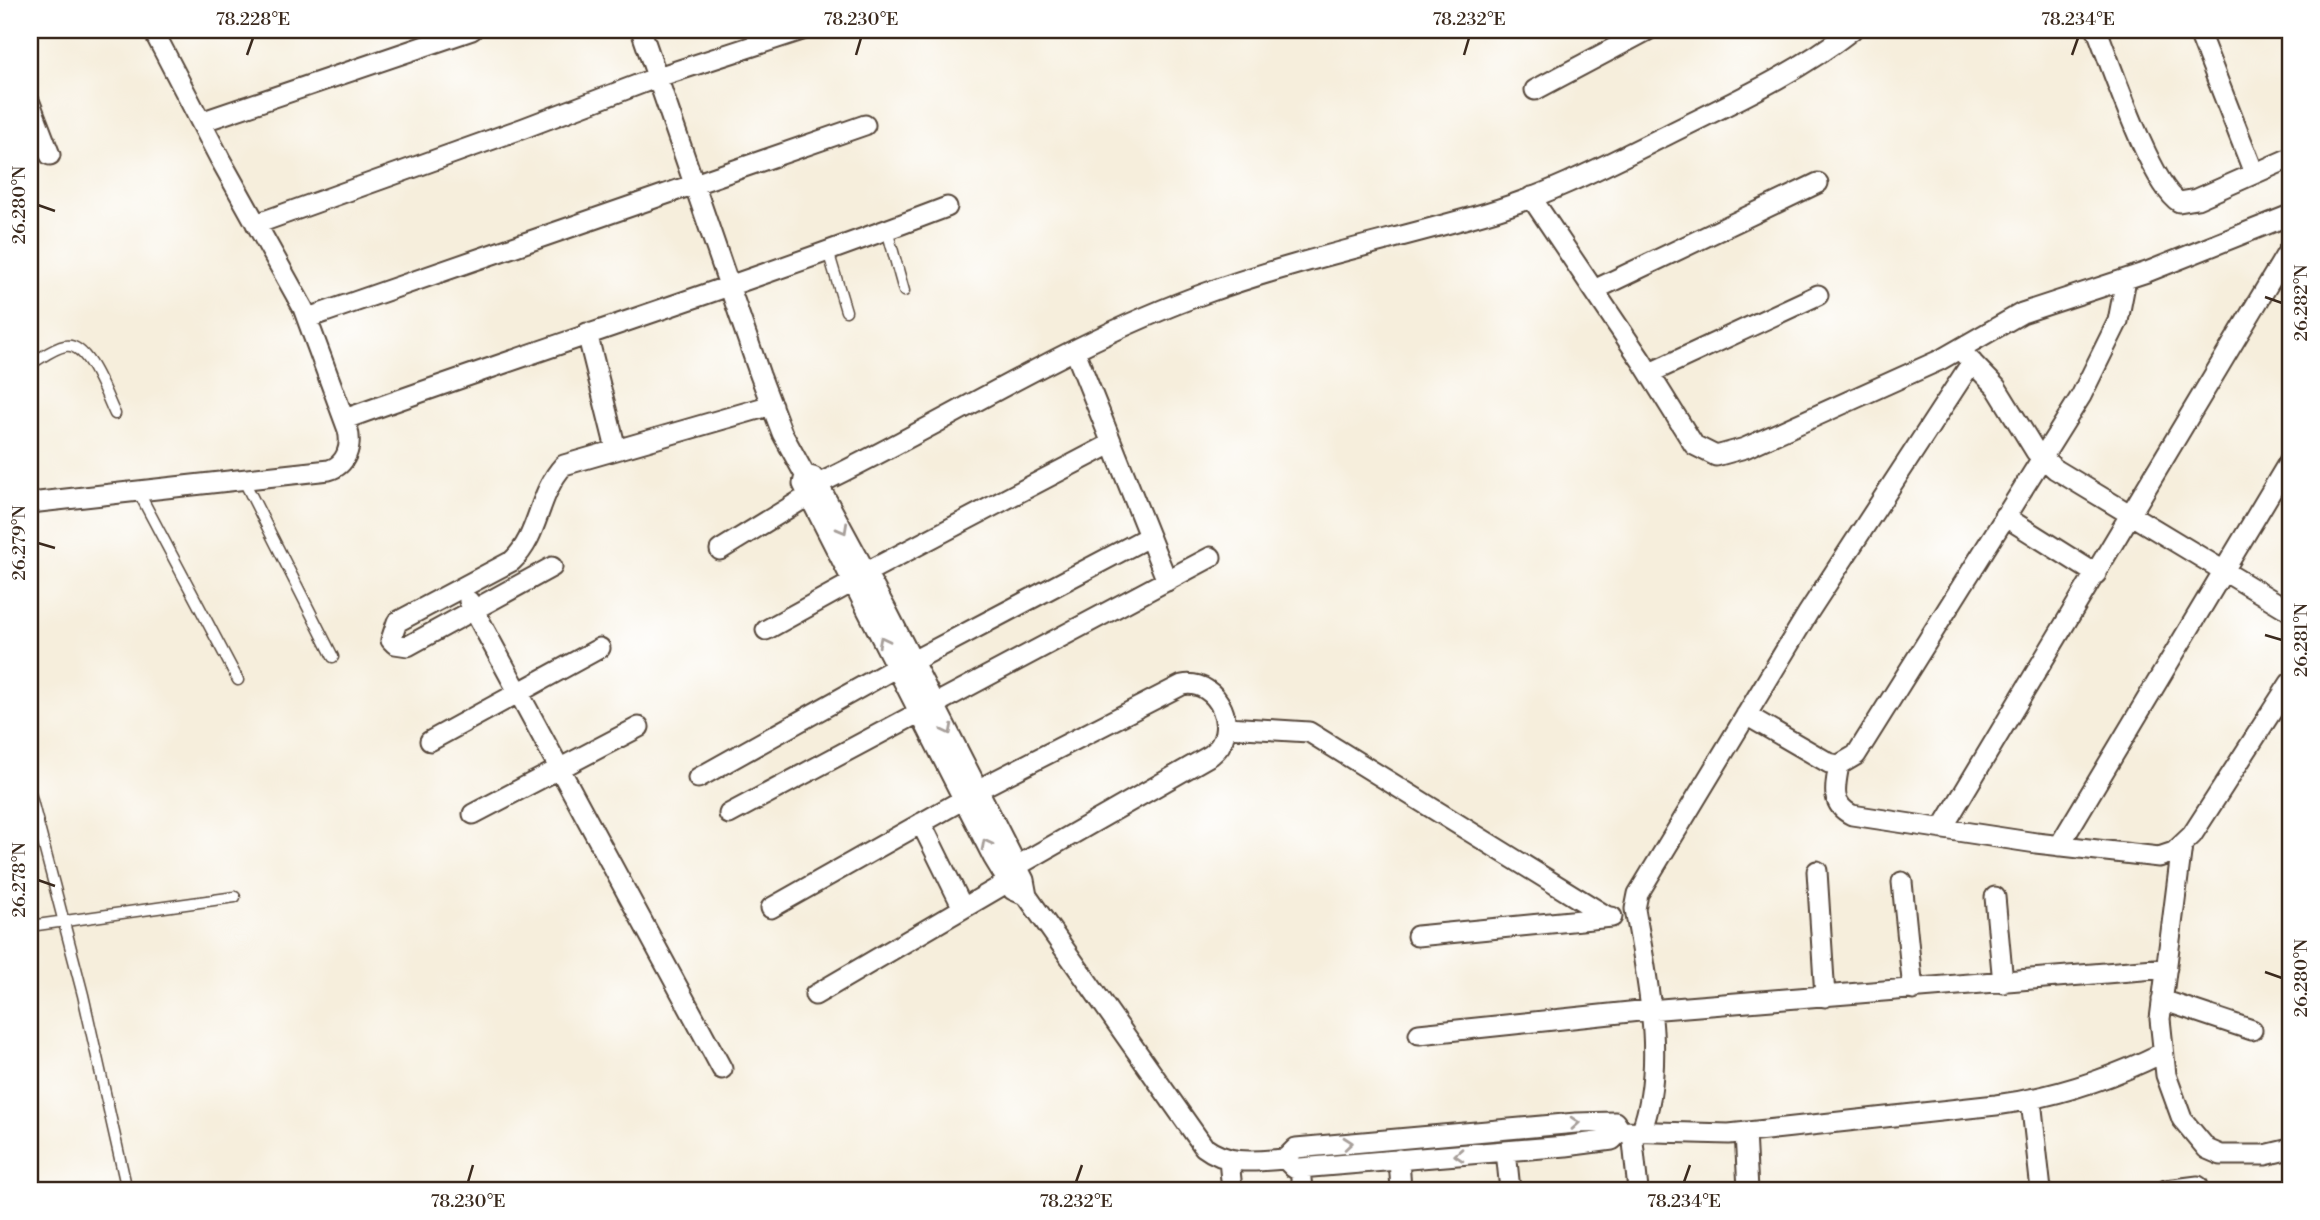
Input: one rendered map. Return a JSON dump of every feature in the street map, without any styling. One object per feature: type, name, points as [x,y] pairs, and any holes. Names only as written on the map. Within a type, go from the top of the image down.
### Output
[{"type":"street","points":[[30,503],[334,469],[343,461],[349,447],[350,438],[345,419],[307,318],[153,30]]},
{"type":"street","points":[[201,122],[472,30]]},
{"type":"street","points":[[641,30],[782,433],[860,577],[1012,874],[1024,880],[1027,896],[1204,1147],[1229,1160],[1293,1163],[1506,1151],[1612,1140],[1631,1132],[1745,1132],[2031,1100],[2114,1077],[2162,1053]]},
{"type":"street","points":[[256,224],[658,77],[802,30]]},
{"type":"street","points":[[1535,90],[1648,30]]},
{"type":"street","points":[[720,550],[810,485],[902,444],[1075,351],[1207,292],[1488,212],[1531,197],[1624,156],[1780,79],[1852,30]]},
{"type":"street","points":[[2097,30],[2153,165],[2173,199],[2188,202],[2290,158]]},
{"type":"street","points":[[2198,30],[2254,173]]},
{"type":"street","points":[[30,103],[50,155]]},
{"type":"street","points":[[307,318],[865,125]]},
{"type":"street","points":[[1594,290],[1818,183]]},
{"type":"street","points":[[1531,197],[1650,373],[1694,445],[1716,456],[1745,447],[1965,356],[2022,313],[2126,279],[2290,215]]},
{"type":"street","points":[[345,419],[587,332],[730,287],[947,207]]},
{"type":"street","points":[[2271,223],[2290,233]]},
{"type":"street","points":[[1942,829],[2290,248]]},
{"type":"street","points":[[1746,715],[1816,757],[1839,765],[1848,763],[1861,748],[2081,396],[2123,309],[2126,279]]},
{"type":"street","points":[[1650,373],[1818,295]]},
{"type":"street","points":[[587,332],[616,449]]},
{"type":"street","points":[[1075,351],[1167,581]]},
{"type":"street","points":[[1965,356],[1996,387],[2042,459],[2290,611]]},
{"type":"street","points":[[1638,1190],[1631,1132],[1653,1082],[1649,1010],[1636,915],[1638,894],[1896,474],[1965,356]]},
{"type":"street","points":[[552,567],[408,646],[395,644],[391,640],[397,622],[512,561],[526,546],[545,490],[564,465],[772,405]]},
{"type":"street","points":[[766,630],[1111,444]]},
{"type":"street","points":[[2059,846],[2290,460]]},
{"type":"street","points":[[2004,516],[2096,574]]},
{"type":"street","points":[[698,778],[905,664],[1148,537]]},
{"type":"street","points":[[729,814],[1211,557]]},
{"type":"street","points":[[462,587],[722,1069]]},
{"type":"street","points":[[430,741],[600,648]]},
{"type":"street","points":[[771,908],[971,794],[1182,685],[1199,683],[1206,688],[1227,727],[1224,742],[1211,755],[1012,874],[963,908],[815,995]]},
{"type":"street","points":[[2290,683],[2182,845],[2162,1000],[2162,1053],[2182,1119],[2207,1149],[2221,1155],[2240,1156],[2265,1155],[2290,1149]]},
{"type":"street","points":[[473,814],[639,727]]},
{"type":"street","points":[[1227,727],[1309,732],[1608,917]]},
{"type":"street","points":[[1839,765],[1835,797],[1844,811],[1864,818],[2059,846],[2159,857],[2182,845]]},
{"type":"street","points":[[921,823],[963,908]]},
{"type":"street","points":[[1817,872],[1825,997]]},
{"type":"street","points":[[1902,882],[1913,990]]},
{"type":"street","points":[[1995,897],[2003,983]]},
{"type":"street","points":[[1418,936],[1636,915]]},
{"type":"street","points":[[1419,1034],[1649,1010],[2166,968]]},
{"type":"street","points":[[2162,1000],[2252,1030]]},
{"type":"street","points":[[2031,1100],[2041,1190]]},
{"type":"street","points":[[1302,1190],[1293,1163],[1296,1148],[1576,1123],[1615,1122],[1631,1132]]},
{"type":"street","points":[[1745,1132],[1748,1190]]},
{"type":"street","points":[[1506,1151],[1510,1190]]},
{"type":"street","points":[[1399,1159],[1401,1190]]},
{"type":"street","points":[[1229,1160],[1232,1190]]},
{"type":"street","points":[[2166,1190],[2198,1186]]},
{"type":"lane","points":[[887,230],[904,291]]},
{"type":"lane","points":[[828,251],[846,311]]},
{"type":"lane","points":[[30,364],[63,346],[75,346],[86,354],[115,414]]},
{"type":"lane","points":[[243,478],[333,657]]},
{"type":"lane","points":[[138,491],[239,680]]},
{"type":"lane","points":[[30,793],[127,1190]]},
{"type":"lane","points":[[30,926],[235,897]]}]
